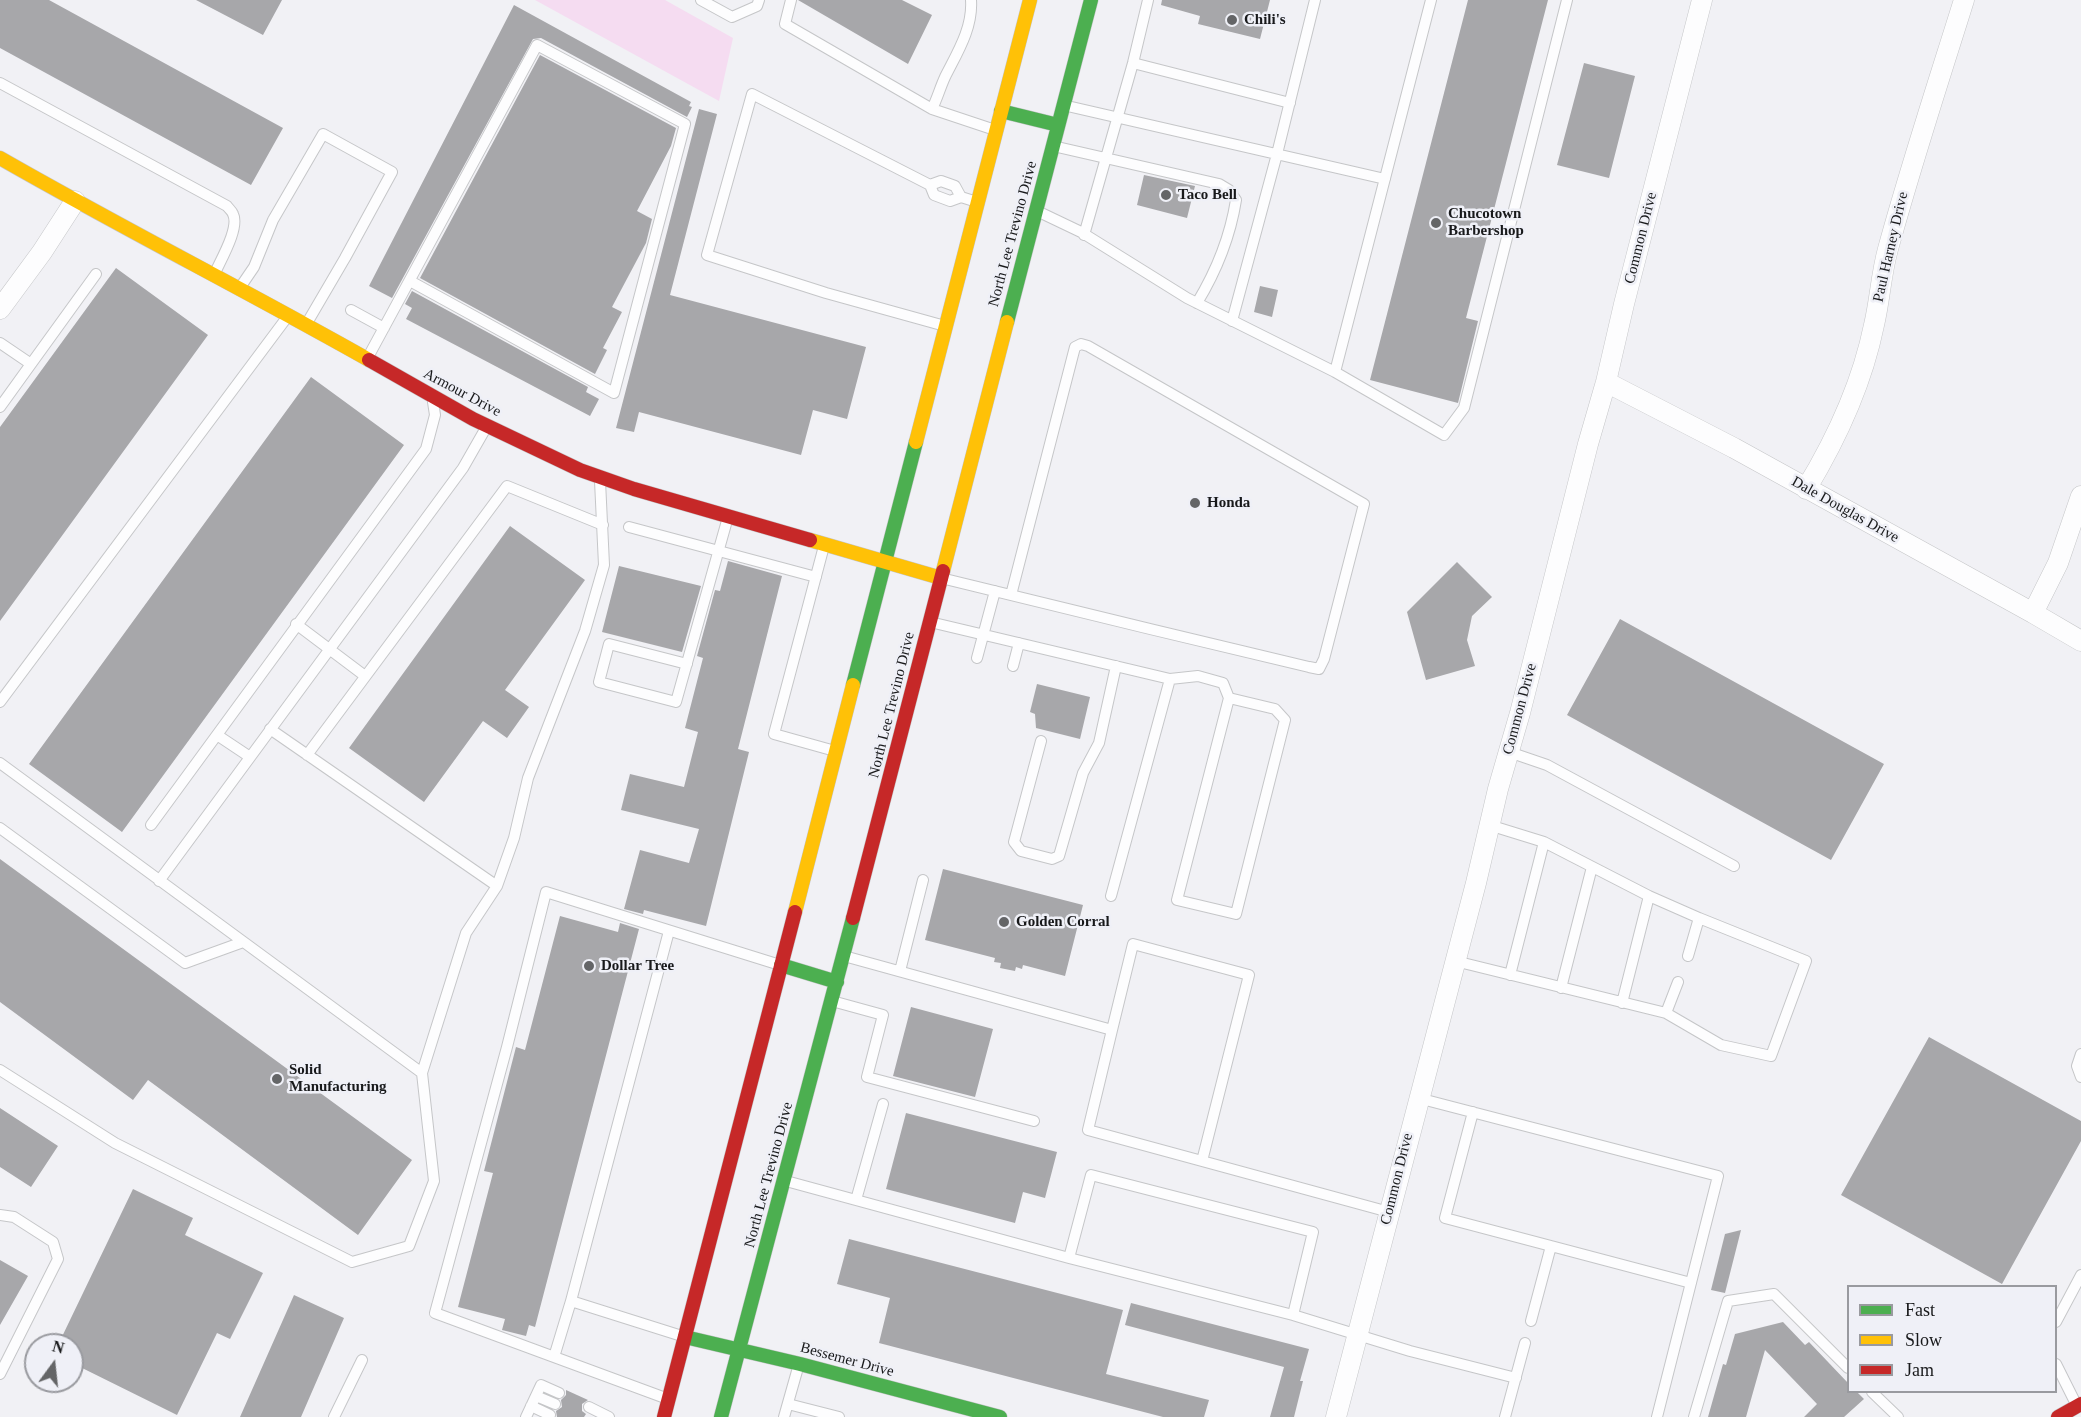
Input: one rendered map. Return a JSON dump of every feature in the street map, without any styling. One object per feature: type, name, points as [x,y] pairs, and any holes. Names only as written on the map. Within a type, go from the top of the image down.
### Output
[{"type":"main road","points":[[663,1417],[1030,0]]},
{"type":"main road","name":"North Lee Trevino Drive","points":[[721,1417],[837,982],[1091,0]]},
{"type":"main road","points":[[1001,111],[1058,125]]},
{"type":"main road","name":"Armour Drive","points":[[0,158],[487,426],[580,470],[728,517],[941,578]]},
{"type":"main road","points":[[781,965],[837,982]]},
{"type":"main road","name":"Bessemer Drive","points":[[685,1337],[800,1364],[964,1413],[1000,1417]]},
{"type":"main road","points":[[2058,1417],[2079,1405]]},
{"type":"street","name":"Common Drive","points":[[1336,1417],[1606,382],[1702,0]]},
{"type":"street","name":"Paul Harney Drive","points":[[1806,489],[1842,421],[1866,357],[1875,324],[1885,260],[1964,0]]},
{"type":"street","points":[[0,309],[42,252],[75,201]]},
{"type":"street","name":"Dale Douglas Drive","points":[[1606,382],[1734,448],[2081,641]]},
{"type":"street","points":[[2033,613],[2058,564],[2081,496]]},
{"type":"lane","points":[[706,1],[732,17],[757,6],[759,0]]},
{"type":"lane","points":[[791,0],[785,24],[932,109],[996,131]]},
{"type":"lane","points":[[932,109],[961,49],[971,0]]},
{"type":"lane","points":[[1084,235],[1148,0]]},
{"type":"lane","points":[[1232,321],[1315,0]]},
{"type":"lane","points":[[1335,372],[1431,0]]},
{"type":"lane","points":[[1036,211],[1084,235],[1197,303],[1335,372],[1444,435],[1464,408],[1567,0]]},
{"type":"lane","points":[[367,359],[537,45],[685,124],[614,393],[410,281]]},
{"type":"lane","points":[[1132,63],[1290,103]]},
{"type":"lane","points":[[0,83],[227,206],[233,214],[235,223],[214,275]]},
{"type":"lane","points":[[945,326],[826,293],[707,255],[752,94],[930,185],[940,181],[955,186],[961,197],[978,202]]},
{"type":"lane","points":[[1063,105],[1385,179]]},
{"type":"lane","points":[[239,289],[254,267],[273,220],[323,134],[392,172],[306,325]]},
{"type":"lane","points":[[1053,146],[1219,184],[1229,190],[1236,200],[1233,223],[1214,276],[1197,303]]},
{"type":"lane","points":[[0,407],[96,274]]},
{"type":"lane","points":[[351,310],[384,328]]},
{"type":"lane","points":[[0,702],[289,315]]},
{"type":"lane","points":[[0,343],[31,364]]},
{"type":"lane","points":[[941,578],[1011,595],[1319,669],[1324,659],[1364,504],[1081,344],[1075,347],[1011,595]]},
{"type":"lane","points":[[152,825],[296,624],[426,450],[435,415],[432,396]]},
{"type":"lane","points":[[159,881],[463,468],[487,426]]},
{"type":"lane","points":[[0,1070],[115,1143],[352,1262],[409,1246],[434,1181],[422,1073],[466,933],[497,886],[514,838],[528,778],[585,631],[603,565],[600,477]]},
{"type":"lane","points":[[307,755],[507,486],[603,525]]},
{"type":"lane","points":[[687,664],[609,644],[599,682],[676,702],[687,664],[719,552],[728,517]]},
{"type":"lane","points":[[629,527],[816,577]]},
{"type":"lane","points":[[825,543],[774,734],[836,751]]},
{"type":"lane","points":[[977,657],[995,591]]},
{"type":"lane","points":[[930,622],[1170,679],[1198,676],[1223,683],[1229,698],[1177,900],[1236,914],[1285,720],[1275,709],[1229,698]]},
{"type":"lane","points":[[296,624],[365,676]]},
{"type":"lane","points":[[1013,666],[1018,643]]},
{"type":"lane","points":[[1041,741],[1014,842],[1021,851],[1052,859],[1059,856],[1083,773],[1099,743],[1116,666]]},
{"type":"lane","points":[[1112,896],[1170,679]]},
{"type":"lane","points":[[270,729],[497,886]]},
{"type":"lane","points":[[217,735],[250,757]]},
{"type":"lane","points":[[1509,752],[1547,765],[1734,866]]},
{"type":"lane","points":[[0,763],[422,1073]]},
{"type":"lane","points":[[1455,961],[1666,1013],[1720,1045],[1771,1056],[1806,962],[1649,896],[1544,843],[1489,825]]},
{"type":"lane","points":[[0,828],[185,963],[243,942]]},
{"type":"lane","points":[[1510,975],[1544,843]]},
{"type":"lane","points":[[1561,987],[1592,867]]},
{"type":"lane","points":[[900,971],[923,880]]},
{"type":"lane","points":[[668,1400],[435,1313],[507,1047],[546,892],[781,965]]},
{"type":"lane","points":[[1622,1003],[1649,896]]},
{"type":"lane","points":[[1688,956],[1699,918]]},
{"type":"lane","points":[[554,1357],[571,1301],[669,931]]},
{"type":"lane","points":[[1202,1161],[1249,975],[1133,944],[1088,1130],[1389,1212]]},
{"type":"lane","points":[[843,956],[1112,1030]]},
{"type":"lane","points":[[1666,1013],[1678,982]]},
{"type":"lane","points":[[832,1001],[883,1015],[867,1077],[1034,1121]]},
{"type":"lane","points":[[2081,1054],[2077,1066],[2081,1077]]},
{"type":"lane","points":[[1418,1098],[1718,1176],[1657,1417]]},
{"type":"lane","points":[[856,1200],[883,1104]]},
{"type":"lane","points":[[1473,1112],[1445,1218],[1691,1283]]},
{"type":"lane","points":[[1069,1258],[1091,1175],[1113,1180],[1313,1232],[1293,1315]]},
{"type":"lane","points":[[785,1181],[1069,1258],[1293,1315],[1410,1351],[1516,1378]]},
{"type":"lane","points":[[0,1215],[14,1217],[53,1242],[58,1259],[0,1374]]},
{"type":"lane","points":[[1531,1321],[1551,1246]]},
{"type":"lane","points":[[2057,1318],[2081,1275]]},
{"type":"lane","points":[[1694,1417],[1728,1301],[1774,1294],[1847,1367]]},
{"type":"lane","points":[[571,1301],[685,1337]]},
{"type":"lane","points":[[1505,1417],[1525,1343]]},
{"type":"lane","points":[[334,1417],[362,1360]]},
{"type":"lane","points":[[784,1417],[800,1364]]},
{"type":"lane","points":[[2057,1367],[2079,1405]]},
{"type":"lane","points":[[526,1417],[542,1385],[559,1393]]},
{"type":"lane","points":[[1873,1393],[1895,1416]]},
{"type":"lane","points":[[531,1406],[552,1409],[536,1396]]},
{"type":"lane","points":[[788,1404],[839,1417]]},
{"type":"lane","points":[[589,1407],[609,1417]]},
{"type":"shaded area","points":[[535,0],[665,0],[733,38],[719,101]]},
{"type":"building","points":[[0,0],[49,0],[283,128],[251,185],[0,48]]},
{"type":"building","points":[[196,0],[282,0],[263,35]]},
{"type":"building","points":[[798,0],[902,0],[932,15],[908,64]]},
{"type":"building","name":"Chili's","points":[[1162,0],[1270,0],[1260,39],[1198,24],[1200,16],[1161,5]]},
{"type":"building","points":[[1468,0],[1548,0],[1466,318],[1478,321],[1458,403],[1370,380]]},
{"type":"building","points":[[514,5],[691,102],[689,106],[692,107],[687,117],[541,38],[533,39],[392,298],[369,286]]},
{"type":"building","points":[[540,55],[676,128],[671,146],[637,211],[652,219],[646,243],[612,307],[622,312],[603,348],[607,350],[595,374],[420,278]]},
{"type":"building","points":[[1584,63],[1635,76],[1609,178],[1557,165]]},
{"type":"building","points":[[699,109],[717,114],[670,295],[866,347],[847,419],[813,410],[801,455],[639,412],[634,432],[616,428]]},
{"type":"building","name":"Taco Bell","points":[[1144,175],[1195,186],[1187,218],[1137,205]]},
{"type":"building","points":[[116,268],[208,335],[0,621],[0,427]]},
{"type":"building","points":[[1260,286],[1278,290],[1272,317],[1254,312]]},
{"type":"building","points":[[412,291],[588,387],[586,392],[599,399],[590,416],[406,319],[412,308],[405,304]]},
{"type":"building","points":[[311,377],[404,445],[122,832],[29,764]]},
{"type":"building","points":[[510,526],[585,580],[505,690],[529,707],[507,738],[483,721],[424,802],[349,748]]},
{"type":"building","points":[[728,561],[782,576],[738,749],[749,752],[706,926],[644,910],[643,914],[624,909],[640,850],[689,863],[699,829],[621,810],[630,774],[684,787],[698,732],[685,728],[703,658],[697,656],[715,590],[720,591]]},
{"type":"building","points":[[1457,562],[1492,597],[1472,616],[1467,640],[1475,666],[1426,680],[1407,612]]},
{"type":"building","points":[[619,566],[701,586],[682,652],[602,632]]},
{"type":"building","points":[[1620,619],[1884,764],[1831,860],[1567,715]]},
{"type":"building","points":[[1037,684],[1090,697],[1080,739],[1036,728],[1035,714],[1030,712]]},
{"type":"building","points":[[0,859],[412,1160],[358,1235],[148,1080],[133,1100],[0,1002]]},
{"type":"building","name":"Golden Corral","points":[[943,869],[1083,905],[1065,976],[1023,965],[1022,969],[1016,967],[1015,971],[1000,968],[1001,963],[994,962],[995,958],[925,940]]},
{"type":"building","points":[[560,916],[618,932],[620,923],[639,929],[535,1327],[529,1325],[526,1336],[502,1330],[505,1319],[458,1307],[493,1173],[484,1171],[516,1047],[525,1050]]},
{"type":"building","points":[[911,1007],[993,1029],[975,1097],[893,1076]]},
{"type":"building","points":[[1929,1037],[2081,1121],[2081,1141],[2002,1284],[1841,1195]]},
{"type":"building","points":[[0,1108],[58,1146],[31,1187],[0,1167]]},
{"type":"building","points":[[906,1113],[1057,1152],[1045,1198],[1023,1192],[1015,1223],[886,1189]]},
{"type":"building","points":[[133,1189],[193,1218],[185,1235],[263,1273],[230,1339],[217,1333],[177,1415],[84,1369],[84,1333],[64,1333]]},
{"type":"building","points":[[1741,1230],[1725,1293],[1711,1290],[1725,1234]]},
{"type":"building","points":[[849,1239],[1123,1310],[1106,1374],[1209,1400],[1204,1417],[1163,1417],[879,1343],[890,1298],[837,1284]]},
{"type":"building","points":[[0,1260],[28,1276],[0,1325]]},
{"type":"building","points":[[294,1295],[344,1318],[301,1417],[240,1417]]},
{"type":"building","points":[[1131,1303],[1309,1349],[1300,1381],[1303,1381],[1294,1417],[1270,1417],[1284,1367],[1125,1325]]},
{"type":"building","points":[[1783,1322],[1805,1345],[1809,1342],[1847,1382],[1847,1393],[1858,1393],[1864,1399],[1844,1417],[1804,1417],[1817,1404],[1765,1350],[1746,1417],[1708,1417],[1723,1364],[1726,1365],[1735,1334]]},
{"type":"building","points":[[566,1390],[588,1400],[582,1404],[582,1411],[586,1414],[584,1417],[557,1417],[556,1411],[562,1407],[561,1400],[566,1395]]},
{"type":"traffic: fast","points":[[1007,322],[1091,0]]},
{"type":"traffic: fast","points":[[1001,111],[1058,125]]},
{"type":"traffic: fast","points":[[853,685],[916,442]]},
{"type":"traffic: fast","points":[[721,1417],[853,918]]},
{"type":"traffic: fast","points":[[781,965],[837,982]]},
{"type":"traffic: fast","points":[[685,1337],[800,1364],[1000,1417]]},
{"type":"traffic: slow","points":[[916,442],[1030,0]]},
{"type":"traffic: slow","points":[[0,158],[369,360]]},
{"type":"traffic: slow","points":[[943,571],[1007,322]]},
{"type":"traffic: slow","points":[[810,540],[941,578]]},
{"type":"traffic: slow","points":[[795,912],[853,685]]},
{"type":"traffic: jam","points":[[369,360],[473,419],[580,470],[634,489],[810,540]]},
{"type":"traffic: jam","points":[[853,918],[943,571]]},
{"type":"traffic: jam","points":[[664,1417],[795,912]]},
{"type":"traffic: jam","points":[[2058,1417],[2081,1404]]},
{"type":"place","name":"Chili's","points":[[1232,20]]},
{"type":"place","name":"Taco Bell","points":[[1166,195]]},
{"type":"place","name":"Chucotown Barbershop","points":[[1436,223]]},
{"type":"place","name":"Honda","points":[[1195,503]]},
{"type":"place","name":"Golden Corral","points":[[1004,922]]},
{"type":"place","name":"Dollar Tree","points":[[589,966]]},
{"type":"place","name":"Solid Manufacturing","points":[[277,1079]]}]
